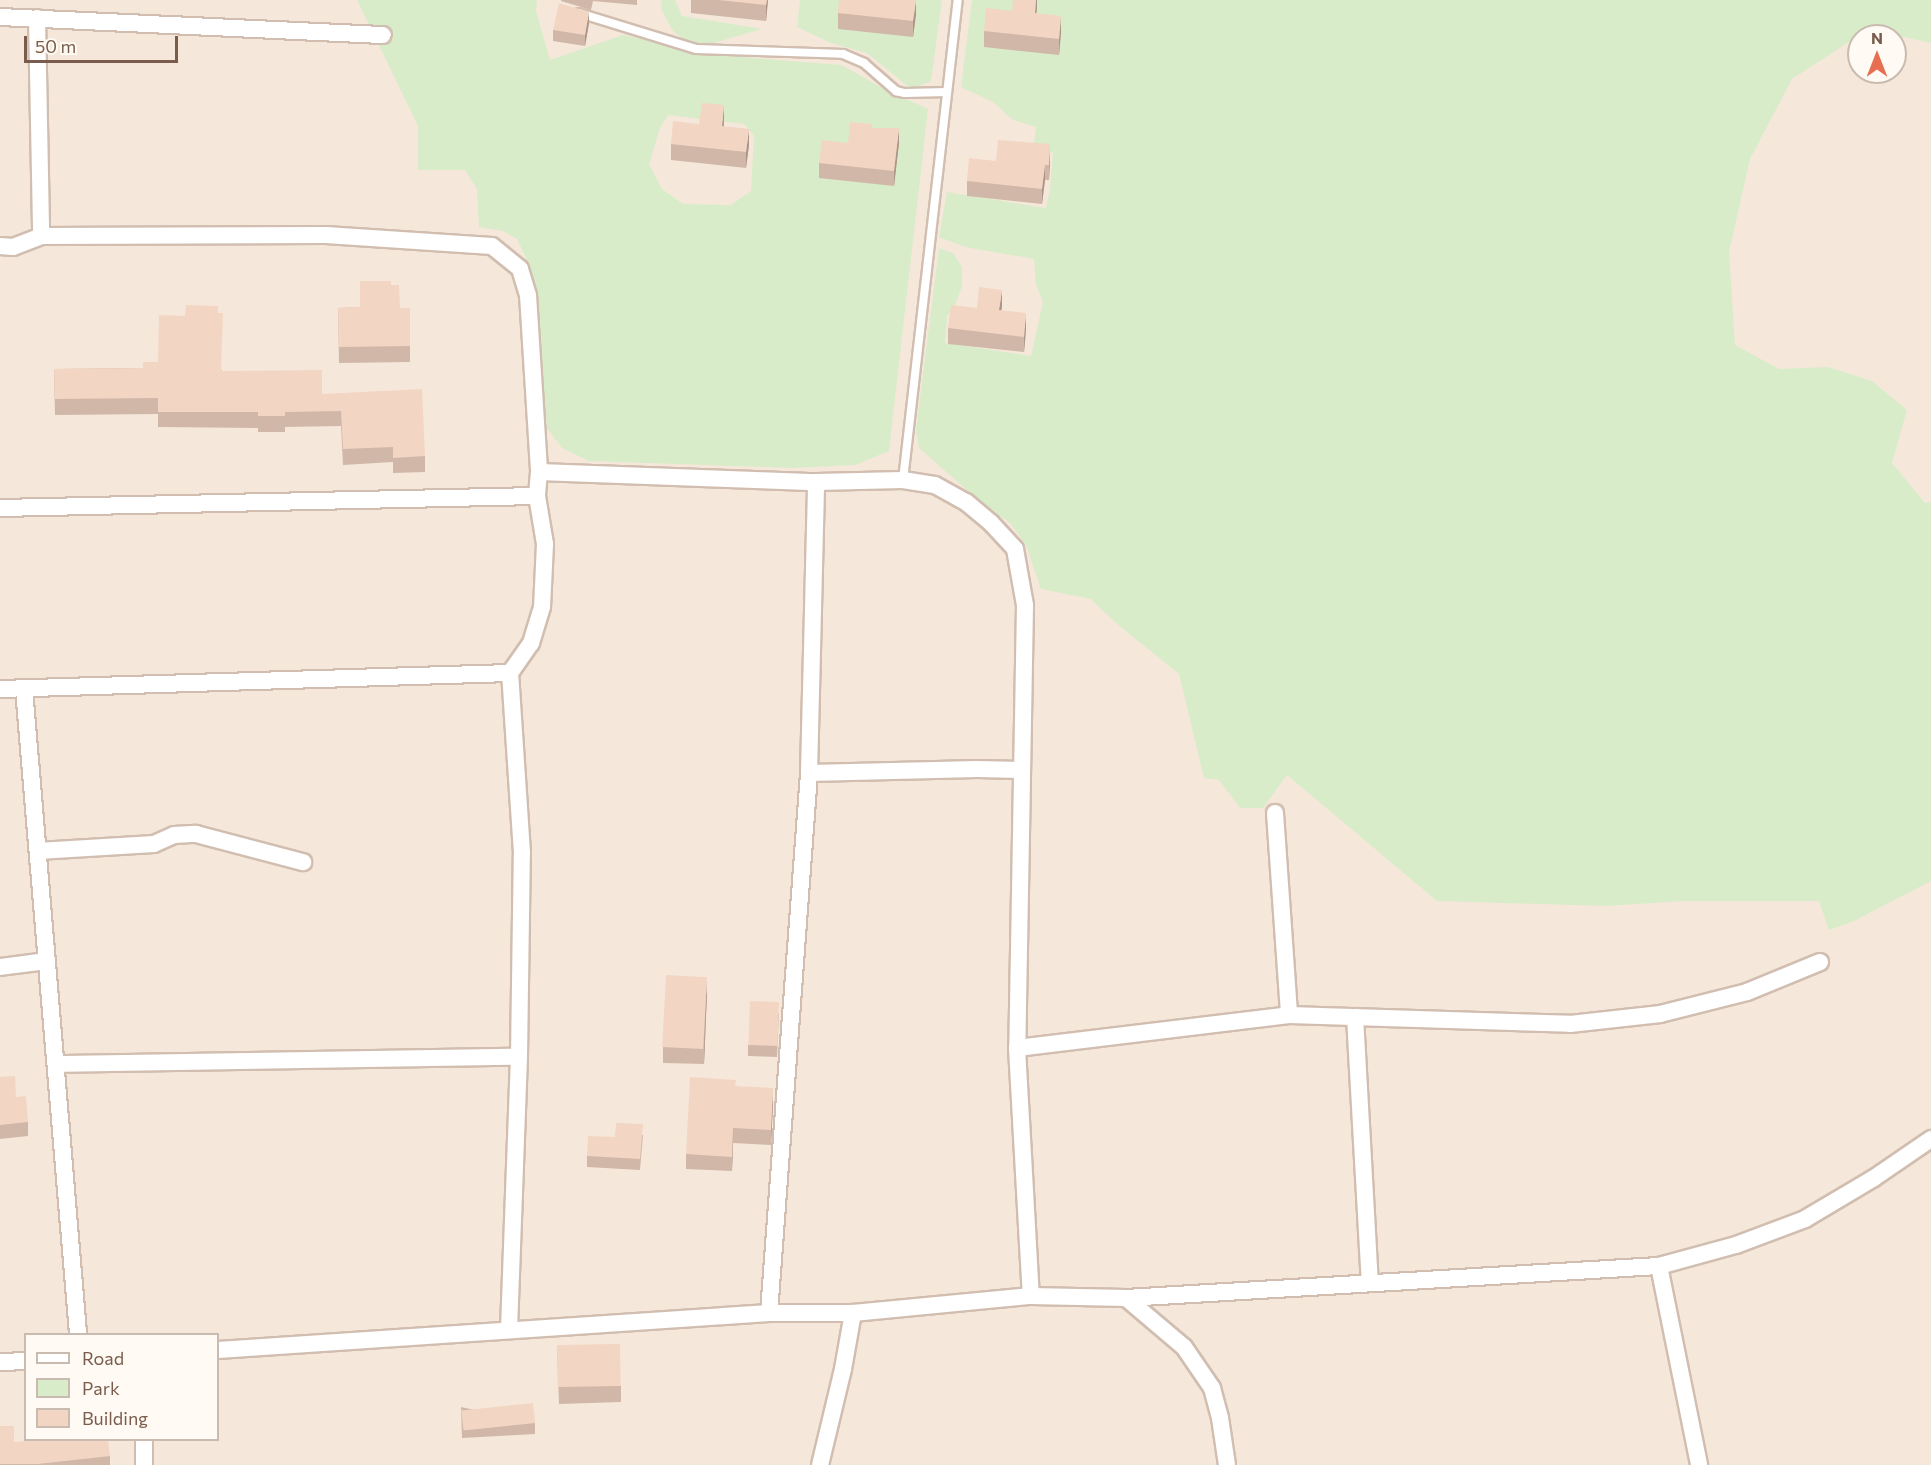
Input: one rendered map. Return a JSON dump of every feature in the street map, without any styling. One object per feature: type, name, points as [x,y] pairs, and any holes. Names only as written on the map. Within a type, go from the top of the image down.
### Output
[{"type":"street","points":[[0,17],[383,35]]},
{"type":"street","points":[[37,18],[41,236]]},
{"type":"street","points":[[0,246],[13,247],[41,236],[326,235],[492,246],[520,269],[528,295],[539,472],[537,496],[545,544],[542,607],[531,643],[510,673],[522,853],[519,1057],[508,1329]]},
{"type":"street","points":[[539,472],[816,482],[903,480],[935,485],[966,502],[992,523],[1015,549],[1025,605],[1017,1048],[1030,1296]]},
{"type":"street","points":[[769,1313],[809,774],[816,482]]},
{"type":"street","points":[[0,508],[537,496]]},
{"type":"street","points":[[0,689],[510,673]]},
{"type":"street","points":[[24,689],[78,1333]]},
{"type":"street","points":[[809,774],[977,769],[1022,770]]},
{"type":"street","points":[[1275,813],[1289,1015]]},
{"type":"street","points":[[38,851],[154,844],[174,836],[196,834],[303,862]]},
{"type":"street","points":[[0,968],[47,961]]},
{"type":"street","points":[[1017,1048],[1289,1015],[1570,1024],[1660,1014],[1747,992],[1820,962]]},
{"type":"street","points":[[1355,1017],[1370,1283]]},
{"type":"street","points":[[56,1064],[519,1057]]},
{"type":"street","points":[[219,1350],[769,1313],[853,1313],[1030,1296],[1126,1298],[1659,1266],[1736,1245],[1805,1218],[1874,1178],[1931,1139]]},
{"type":"street","points":[[1659,1266],[1699,1465]]},
{"type":"street","points":[[1126,1298],[1184,1347],[1212,1388],[1220,1418],[1227,1465]]},
{"type":"street","points":[[820,1465],[853,1313]]},
{"type":"street","points":[[0,1362],[24,1361]]},
{"type":"street","points":[[144,1441],[144,1465]]},
{"type":"lane","points":[[903,480],[958,0]]},
{"type":"lane","points":[[570,11],[696,49],[843,54],[864,63],[896,91],[905,93],[947,92]]},
{"type":"shaded area","points":[[0,0],[1931,0],[1931,1465],[0,1465]]},
{"type":"green space","points":[[357,0],[537,0],[536,11],[550,60],[623,35],[729,56],[842,65],[880,87],[928,109],[889,451],[855,465],[792,468],[589,461],[562,448],[547,428],[526,258],[517,239],[503,231],[479,227],[477,189],[465,170],[418,170],[418,126]],"holes":[[[668,115],[744,124],[754,136],[751,191],[731,205],[683,204],[662,189],[649,164],[660,128]]]},
{"type":"green space","points":[[662,0],[675,0],[682,16],[762,29],[703,46],[689,43],[673,31],[661,9]]},
{"type":"green space","points":[[800,0],[942,0],[931,81],[911,89],[867,53],[831,43],[797,27]]},
{"type":"green space","points":[[972,0],[1931,0],[1931,43],[1907,38],[1907,24],[1847,24],[1847,43],[1792,79],[1750,159],[1729,252],[1735,345],[1779,369],[1828,367],[1872,381],[1907,410],[1892,463],[1925,503],[1931,502],[1931,881],[1854,921],[1829,930],[1819,901],[1685,901],[1605,906],[1437,901],[1287,775],[1263,808],[1240,808],[1219,780],[1204,778],[1179,674],[1117,624],[1091,599],[1041,589],[1026,545],[1010,523],[976,498],[919,448],[916,429],[939,248],[953,253],[962,267],[962,286],[954,308],[947,316],[945,343],[1031,356],[1043,302],[1036,285],[1034,259],[965,247],[939,237],[947,192],[1046,208],[1050,189],[1053,152],[1033,151],[1036,127],[1013,120],[993,102],[961,87]]},
{"type":"building","points":[[718,0],[767,0],[766,5]]},
{"type":"building","points":[[839,0],[916,0],[913,21],[838,13]]},
{"type":"building","points":[[1013,0],[1036,0],[1035,13],[1061,16],[1059,39],[984,31],[986,8],[1012,11]]},
{"type":"building","points":[[559,3],[589,12],[585,35],[553,30]]},
{"type":"building","points":[[702,103],[724,105],[722,126],[749,129],[746,152],[671,144],[673,121],[699,124]]},
{"type":"building","points":[[850,122],[872,124],[872,128],[899,128],[894,171],[819,163],[822,140],[848,143]]},
{"type":"building","points":[[998,140],[1050,144],[1049,165],[1045,165],[1042,189],[967,181],[969,158],[996,161]]},
{"type":"building","points":[[360,281],[391,281],[391,285],[399,285],[400,308],[410,308],[410,346],[339,347],[338,308],[360,307]]},
{"type":"building","points":[[979,287],[1002,290],[999,310],[1026,313],[1024,337],[948,328],[951,305],[977,308]]},
{"type":"building","points":[[186,305],[218,306],[218,313],[223,313],[221,371],[322,370],[322,394],[422,389],[425,456],[393,458],[393,447],[343,449],[341,411],[285,412],[285,416],[258,416],[258,412],[158,412],[158,398],[55,399],[54,369],[143,368],[143,362],[158,362],[159,315],[185,316]]},
{"type":"building","points":[[666,975],[707,977],[703,1049],[662,1047]]},
{"type":"building","points":[[750,1001],[779,1002],[777,1046],[748,1045]]},
{"type":"building","points":[[15,1076],[16,1097],[26,1096],[28,1122],[0,1125],[0,1077]]},
{"type":"building","points":[[690,1077],[736,1080],[735,1086],[773,1088],[771,1130],[733,1128],[732,1157],[686,1154]]},
{"type":"building","points":[[616,1123],[643,1124],[640,1159],[587,1156],[588,1136],[615,1137]]},
{"type":"building","points":[[620,1344],[621,1386],[558,1387],[557,1345]]},
{"type":"building","points":[[533,1403],[535,1423],[463,1430],[461,1411]]},
{"type":"building","points":[[0,1426],[14,1426],[14,1442],[108,1441],[110,1456],[38,1464],[0,1464]]}]
